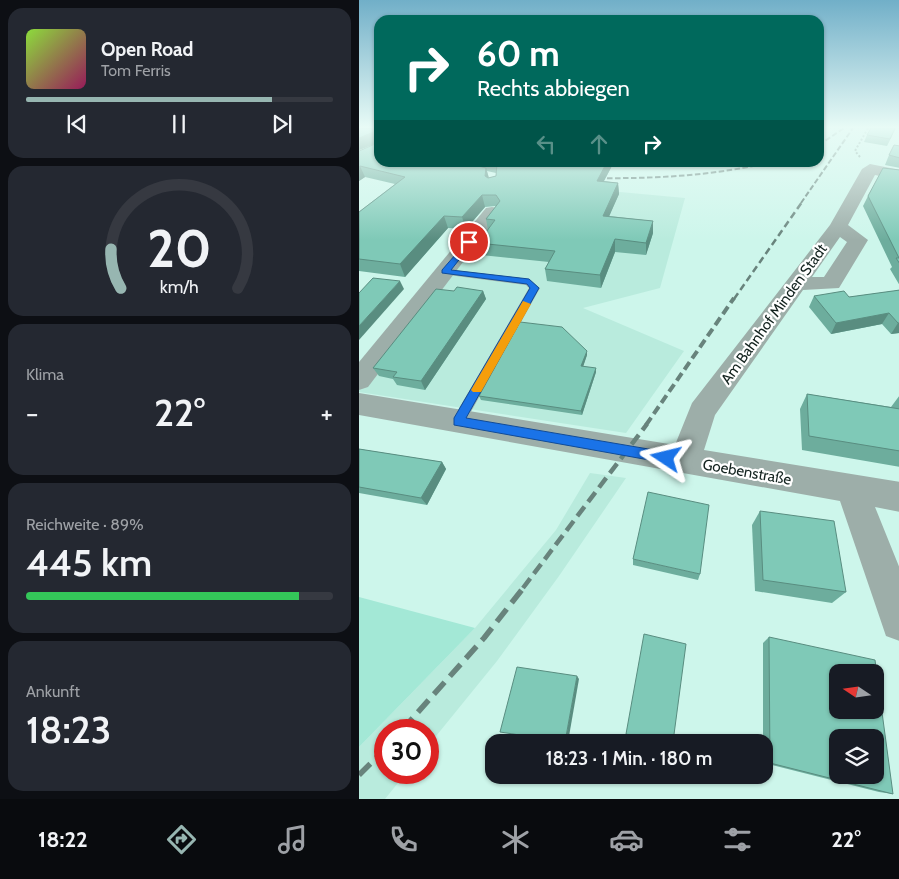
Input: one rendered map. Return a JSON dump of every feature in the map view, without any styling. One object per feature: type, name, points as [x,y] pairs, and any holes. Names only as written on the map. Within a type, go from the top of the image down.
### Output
[{"type":"street","points":[[869,170],[899,175]]},
{"type":"street","name":"Am Bahnhof Minden Stadt","points":[[685,461],[702,411],[838,227],[869,170]]},
{"type":"street","points":[[359,380],[493,212]]},
{"type":"street","name":"Goebenstraße","points":[[359,404],[899,497]]},
{"type":"street","points":[[852,490],[899,622]]},
{"type":"lane","points":[[445,272],[529,282],[535,288],[458,422]]},
{"type":"path","points":[[866,165],[869,170]]},
{"type":"shaded area","points":[[522,183],[685,198],[660,288],[583,308],[684,351],[626,433],[359,392],[359,388]]},
{"type":"shaded area","points":[[590,473],[626,478],[559,576],[497,661],[439,732],[439,719],[386,719],[475,628],[556,530]]},
{"type":"shaded area","points":[[359,597],[475,628],[386,719],[374,719],[374,732],[359,747]]},
{"type":"shaded area","points":[[374,732],[374,784],[397,784],[385,799],[359,799],[359,747]]},
{"type":"building","points":[[359,165],[374,165],[374,167],[482,167],[486,168],[485,176],[488,178],[496,176],[497,167],[604,167],[597,181],[618,183],[603,216],[653,221],[646,243],[615,239],[600,275],[545,269],[555,251],[478,243],[495,220],[486,219],[500,201],[496,195],[482,195],[462,217],[444,216],[400,264],[359,259],[359,212],[405,177],[359,167]]},
{"type":"building","points":[[883,168],[900,170],[900,264],[896,258],[899,258],[868,196]]},
{"type":"building","points":[[373,278],[400,281],[359,326],[359,293]]},
{"type":"building","points":[[457,287],[483,291],[421,381],[393,377],[397,372],[373,368],[436,289],[454,291]]},
{"type":"building","points":[[900,290],[900,323],[889,313],[836,323],[814,296],[844,291],[849,297]]},
{"type":"building","points":[[520,322],[562,327],[587,351],[581,366],[596,368],[581,411],[479,396]]},
{"type":"building","points":[[807,394],[900,409],[900,451],[809,436]]},
{"type":"building","points":[[359,449],[442,462],[421,498],[359,487]]},
{"type":"building","points":[[648,492],[709,505],[700,574],[633,559]]},
{"type":"building","points":[[760,511],[834,521],[846,592],[763,580]]},
{"type":"building","points":[[644,634],[686,644],[674,734],[626,734]]},
{"type":"building","points":[[769,637],[875,660],[876,664],[829,664],[829,719],[883,719],[893,794],[853,784],[884,784],[884,729],[829,729],[829,778],[773,764],[773,734],[770,734]]},
{"type":"building","points":[[517,667],[577,676],[566,734],[513,734],[500,732]]},
{"type":"railway","points":[[801,203],[827,165]]},
{"type":"railway","points":[[591,178],[682,176],[749,167]]},
{"type":"railway","points":[[734,299],[802,202]]},
{"type":"railway","points":[[646,425],[734,298]]},
{"type":"railway","points":[[523,588],[647,424]]},
{"type":"railway","points":[[412,719],[484,638],[524,587]]},
{"type":"railway","points":[[359,775],[374,760]]},
{"type":"slow traffic","points":[[477,390],[526,304]]},
{"type":"route","points":[[469,242],[445,272],[529,282],[535,288],[458,422],[666,458]]}]
